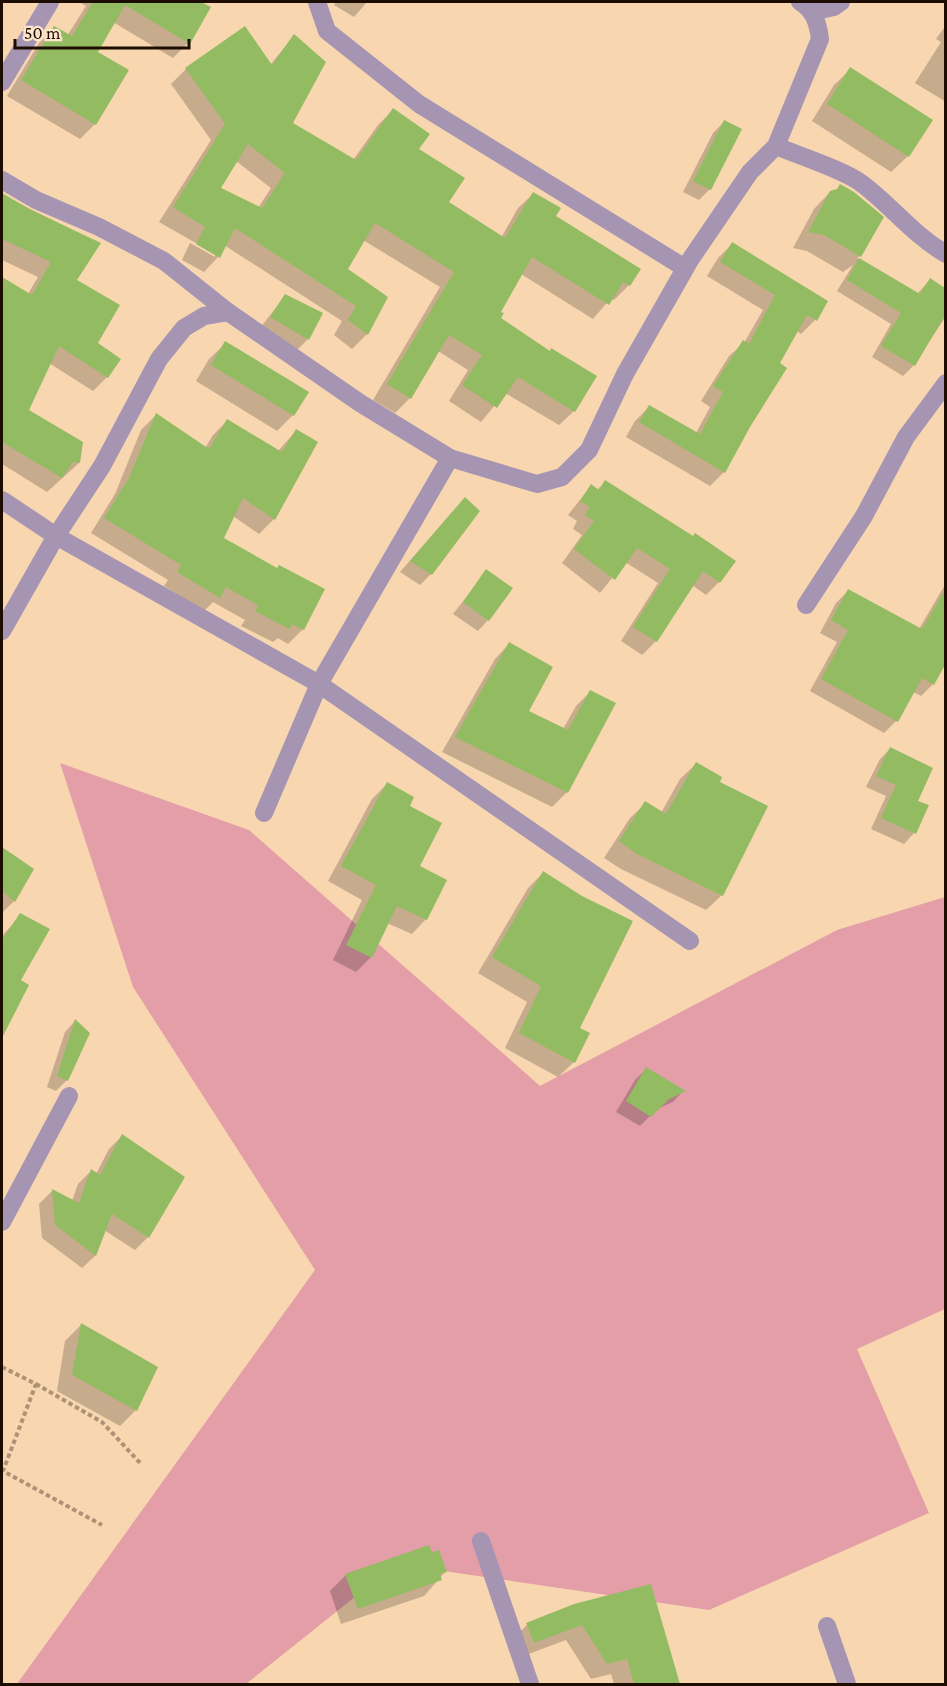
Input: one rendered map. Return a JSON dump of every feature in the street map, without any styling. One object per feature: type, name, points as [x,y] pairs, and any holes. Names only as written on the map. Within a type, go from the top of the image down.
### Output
[{"type":"street","points":[[2,82],[50,2]]},
{"type":"street","points":[[317,2],[327,31],[418,104],[686,268]]},
{"type":"street","points":[[806,7],[834,7],[841,2]]},
{"type":"street","points":[[2,180],[36,200],[99,227],[164,261],[228,312],[360,403],[450,458],[503,476],[537,484],[562,477],[589,450],[625,374],[686,268],[750,172],[776,146],[820,39],[818,23],[806,7]]},
{"type":"street","points":[[776,146],[860,182],[905,225],[945,254]]},
{"type":"street","points":[[2,631],[56,537],[102,466],[159,359],[184,328],[204,316],[228,312]]},
{"type":"street","points":[[806,605],[864,516],[906,437],[945,383]]},
{"type":"street","points":[[264,813],[319,684],[450,458]]},
{"type":"street","points":[[2,500],[56,537],[319,684],[690,941]]},
{"type":"street","points":[[2,1222],[69,1096]]},
{"type":"street","points":[[480,1541],[530,1684]]},
{"type":"street","points":[[827,1626],[847,1684]]},
{"type":"path","points":[[2,1367],[102,1422],[142,1465]]},
{"type":"path","points":[[36,1384],[3,1471],[102,1525]]},
{"type":"shaded area","points":[[60,763],[249,830],[540,1086],[837,930],[945,897],[945,1309],[857,1349],[929,1513],[709,1610],[396,1564],[246,1684],[17,1684],[315,1270],[133,987]]},
{"type":"building","points":[[93,2],[201,2],[211,7],[190,44],[125,5],[98,52],[129,70],[96,125],[21,80],[54,26],[72,36]]},
{"type":"building","points":[[245,26],[272,65],[294,34],[326,62],[293,123],[356,160],[393,108],[430,134],[419,149],[465,178],[449,202],[505,238],[533,192],[561,208],[556,216],[641,269],[630,286],[623,282],[609,305],[532,257],[501,312],[504,313],[501,318],[550,351],[551,348],[597,376],[575,412],[518,377],[497,408],[462,385],[482,355],[449,335],[411,399],[387,384],[454,272],[375,223],[348,269],[388,297],[368,335],[348,320],[356,306],[235,228],[220,258],[196,244],[205,227],[173,207],[225,124],[185,68]],"holes":[[[248,144],[285,173],[262,208],[221,188]]]},
{"type":"building","points":[[850,67],[933,120],[909,157],[827,104]]},
{"type":"building","points":[[724,120],[742,129],[711,190],[693,181]]},
{"type":"building","points":[[840,184],[854,192],[884,217],[861,257],[824,235],[808,232],[830,191],[837,189]]},
{"type":"building","points":[[2,193],[31,210],[101,243],[77,280],[120,305],[98,343],[121,359],[108,378],[59,346],[29,410],[83,442],[80,463],[73,462],[62,478],[2,442],[2,277],[32,295],[51,262],[2,239]]},
{"type":"building","points":[[732,242],[828,301],[817,321],[807,315],[780,363],[787,368],[750,427],[725,473],[639,422],[649,405],[700,434],[723,392],[713,386],[743,340],[749,344],[775,295],[720,262]]},
{"type":"building","points":[[859,258],[920,294],[930,278],[945,288],[945,315],[915,366],[881,346],[901,313],[847,280]]},
{"type":"building","points":[[285,294],[323,313],[309,340],[270,317]]},
{"type":"building","points":[[225,341],[309,392],[294,416],[211,365]]},
{"type":"building","points":[[156,413],[209,449],[227,419],[282,452],[296,429],[318,442],[275,520],[243,498],[224,538],[277,568],[279,565],[325,589],[304,630],[292,624],[289,629],[255,611],[258,605],[226,587],[220,598],[177,572],[181,565],[104,518],[129,478]]},
{"type":"building","points":[[605,480],[693,536],[695,533],[736,561],[720,583],[703,571],[657,642],[633,627],[670,569],[637,548],[615,580],[574,549],[594,521],[585,515],[590,507],[580,501],[591,484],[599,490]]},
{"type":"building","points":[[465,497],[480,511],[432,575],[410,561]]},
{"type":"building","points":[[486,569],[513,588],[489,621],[463,602]]},
{"type":"building","points":[[848,589],[922,629],[945,590],[945,665],[934,685],[922,678],[898,722],[821,679],[848,630],[831,620]]},
{"type":"building","points":[[509,642],[553,667],[529,711],[568,730],[590,690],[616,703],[568,793],[455,737]]},
{"type":"building","points":[[890,747],[933,768],[918,801],[929,805],[916,834],[881,818],[896,785],[876,776]]},
{"type":"building","points":[[696,762],[722,777],[720,782],[768,806],[723,896],[637,854],[619,841],[645,801],[666,814]]},
{"type":"building","points":[[387,782],[414,797],[410,806],[442,823],[420,866],[447,880],[427,920],[397,906],[372,958],[346,945],[376,885],[341,866]]},
{"type":"building","points":[[2,847],[34,869],[15,902],[2,891]]},
{"type":"building","points":[[543,871],[582,896],[633,921],[580,1028],[590,1033],[575,1063],[519,1033],[541,986],[492,957]]},
{"type":"building","points":[[20,913],[50,929],[21,980],[29,985],[2,1038],[2,940]]},
{"type":"building","points":[[75,1019],[90,1033],[68,1081],[57,1076]]},
{"type":"building","points":[[646,1067],[686,1091],[669,1099],[651,1117],[626,1101]]},
{"type":"building","points":[[122,1134],[185,1177],[149,1238],[112,1214],[96,1256],[55,1225],[52,1189],[79,1203],[91,1169],[100,1175]]},
{"type":"building","points":[[81,1323],[158,1367],[137,1411],[72,1375]]},
{"type":"building","points":[[429,1545],[432,1552],[439,1550],[447,1572],[440,1574],[442,1580],[358,1609],[345,1574]]},
{"type":"building","points":[[651,1584],[680,1684],[634,1684],[627,1659],[607,1664],[582,1625],[534,1643],[526,1623],[574,1604]]}]
